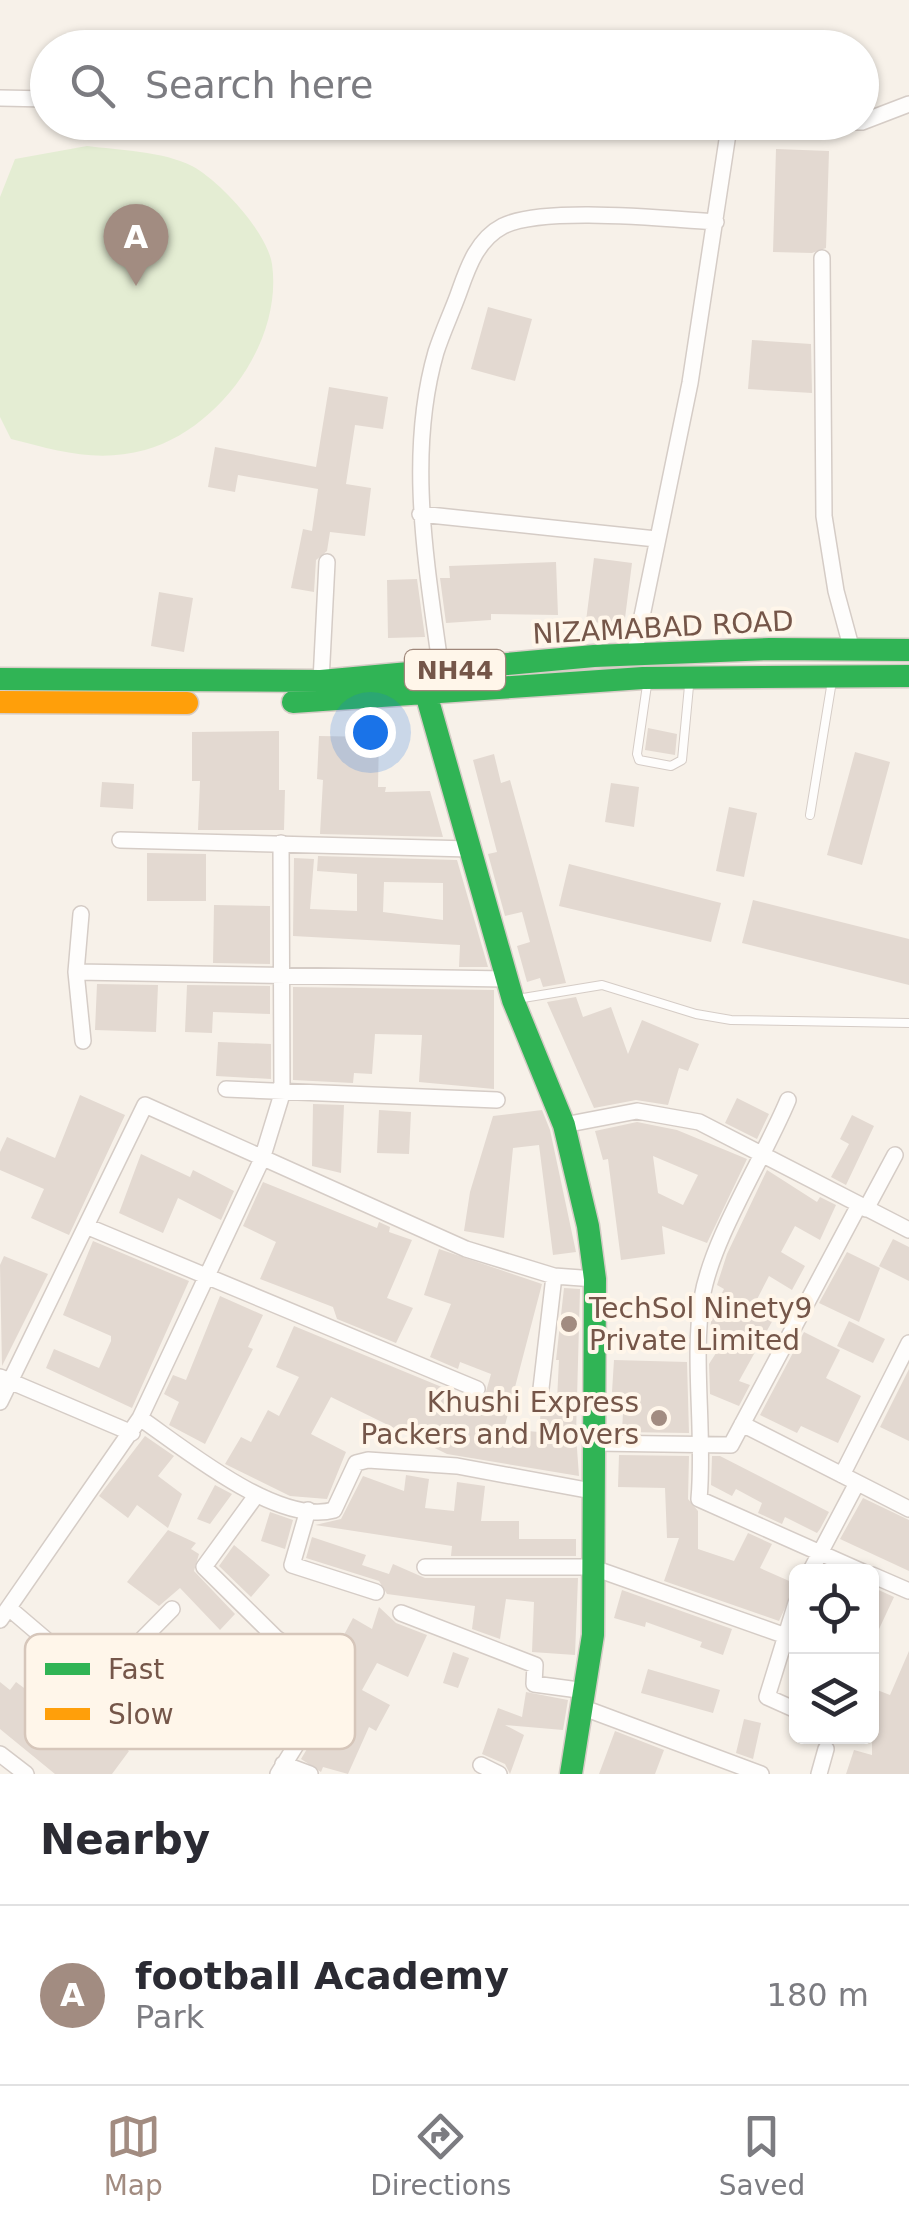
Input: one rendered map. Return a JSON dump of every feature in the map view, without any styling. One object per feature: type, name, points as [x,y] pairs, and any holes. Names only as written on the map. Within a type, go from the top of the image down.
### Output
[{"type":"main road","name":"NIZAMABAD ROAD","points":[[0,679],[322,681],[634,655],[909,650]]},
{"type":"main road","name":"NIZAMABAD ROAD","points":[[0,702],[230,704],[427,697],[648,678],[909,676]]},
{"type":"main road","points":[[427,697],[510,990],[564,1125],[588,1226],[595,1279],[593,1636],[570,1774]]},
{"type":"street","points":[[0,98],[30,99]]},
{"type":"street","points":[[879,115],[909,104]]},
{"type":"street","points":[[634,655],[690,382],[728,140]]},
{"type":"street","points":[[442,672],[420,514],[436,353],[474,253],[502,226],[540,218],[590,215],[716,222]]},
{"type":"street","points":[[822,258],[824,516],[836,591],[852,650]]},
{"type":"street","points":[[420,514],[656,539]]},
{"type":"street","points":[[322,681],[327,562]]},
{"type":"street","points":[[120,840],[470,849]]},
{"type":"street","points":[[31,1634],[5,1615],[136,1426],[262,1159],[282,1094],[281,843]]},
{"type":"street","points":[[81,914],[76,972],[84,1041]]},
{"type":"street","points":[[76,972],[282,974],[510,990]]},
{"type":"street","points":[[226,1090],[497,1100]]},
{"type":"street","points":[[788,1100],[714,1257],[702,1300],[704,1446],[699,1499],[846,1564]]},
{"type":"street","points":[[0,1402],[5,1379],[145,1105],[466,1249],[554,1276],[595,1279]]},
{"type":"street","points":[[564,1125],[655,1111],[699,1122],[909,1230]]},
{"type":"street","points":[[594,1443],[731,1445],[862,1207],[895,1156]]},
{"type":"street","points":[[86,1226],[477,1389]]},
{"type":"street","points":[[540,1397],[554,1276]]},
{"type":"street","points":[[813,1564],[909,1343]]},
{"type":"street","points":[[5,1379],[136,1426],[255,1496],[308,1510],[334,1510],[356,1463],[368,1460],[457,1466],[592,1491]]},
{"type":"street","points":[[742,1424],[909,1509]]},
{"type":"street","points":[[255,1496],[204,1567],[272,1634]]},
{"type":"street","points":[[308,1510],[292,1565],[376,1592]]},
{"type":"street","points":[[426,1568],[591,1567],[783,1635]]},
{"type":"street","points":[[879,1578],[909,1591]]},
{"type":"street","points":[[147,1634],[172,1609]]},
{"type":"street","points":[[402,1613],[535,1666],[534,1684],[585,1700],[760,1774]]},
{"type":"street","points":[[789,1620],[767,1697],[789,1707]]},
{"type":"street","points":[[819,1774],[826,1750]]},
{"type":"street","points":[[0,1754],[26,1774]]},
{"type":"street","points":[[481,1765],[499,1774]]},
{"type":"street","points":[[280,1769],[310,1774]]},
{"type":"lane","points":[[810,815],[833,674]]},
{"type":"lane","points":[[648,678],[637,754],[639,760],[671,766],[682,760],[690,677]]},
{"type":"lane","points":[[510,990],[602,985],[627,989],[696,1014],[731,1020],[909,1024]]},
{"type":"green space","points":[[87,146],[154,154],[203,173],[252,223],[272,264],[273,293],[267,323],[241,378],[198,423],[172,439],[127,454],[78,454],[11,439],[0,417],[0,197],[15,159]]},
{"type":"building","points":[[776,149],[829,151],[826,248],[812,253],[773,252]]},
{"type":"building","points":[[488,307],[532,319],[515,381],[471,369]]},
{"type":"building","points":[[752,340],[811,344],[812,393],[748,389]]},
{"type":"building","points":[[329,387],[388,397],[383,429],[355,425],[346,484],[371,488],[365,536],[330,532],[327,551],[316,560],[314,592],[291,588],[303,529],[312,531],[318,489],[238,475],[235,492],[208,487],[215,447],[316,467]]},
{"type":"building","points":[[594,558],[632,563],[624,626],[586,621]]},
{"type":"building","points":[[556,562],[558,615],[491,614],[491,620],[446,623],[440,578],[450,578],[449,566]]},
{"type":"building","points":[[417,579],[425,637],[388,638],[387,580]]},
{"type":"building","points":[[159,592],[193,598],[184,652],[151,646]]},
{"type":"building","points":[[648,728],[677,734],[675,755],[645,750]]},
{"type":"building","points":[[279,731],[279,790],[285,790],[284,830],[198,830],[200,781],[192,781],[192,732]]},
{"type":"building","points":[[319,736],[379,737],[378,787],[386,787],[385,792],[430,791],[443,837],[320,834],[323,780],[317,779]]},
{"type":"building","points":[[855,752],[890,762],[862,865],[827,855]]},
{"type":"building","points":[[494,754],[501,783],[510,780],[566,983],[543,987],[540,978],[527,982],[517,946],[530,942],[522,912],[505,916],[488,854],[497,852],[473,760]]},
{"type":"building","points":[[102,782],[134,784],[133,809],[100,807]]},
{"type":"building","points":[[611,783],[639,787],[634,827],[605,822]]},
{"type":"building","points":[[729,807],[757,813],[744,877],[716,871]]},
{"type":"building","points":[[147,853],[206,854],[206,901],[147,901]]},
{"type":"building","points":[[318,856],[457,860],[488,967],[459,967],[460,945],[293,936],[294,858],[314,859],[310,909],[357,911],[357,874],[317,871]],"holes":[[[384,882],[443,883],[443,920],[383,912]]]},
{"type":"building","points":[[569,864],[721,903],[711,942],[559,906]]},
{"type":"building","points":[[753,900],[909,939],[909,985],[742,943]]},
{"type":"building","points":[[214,905],[270,906],[270,964],[213,963]]},
{"type":"building","points":[[97,984],[158,985],[156,1032],[95,1030]]},
{"type":"building","points":[[187,985],[270,986],[270,1014],[213,1012],[212,1033],[185,1032]]},
{"type":"building","points":[[293,987],[494,990],[494,1089],[419,1082],[422,1035],[375,1034],[372,1074],[354,1073],[353,1083],[293,1080]]},
{"type":"building","points":[[576,997],[583,1017],[611,1007],[628,1054],[642,1020],[699,1044],[688,1071],[679,1068],[668,1105],[636,1100],[594,1108],[547,1002]]},
{"type":"building","points":[[218,1042],[271,1044],[271,1079],[216,1076]]},
{"type":"building","points":[[80,1095],[125,1115],[69,1235],[31,1218],[44,1189],[0,1170],[0,1152],[7,1137],[55,1158]]},
{"type":"building","points":[[737,1098],[769,1114],[757,1139],[725,1123]]},
{"type":"building","points":[[313,1104],[344,1105],[341,1173],[312,1166]]},
{"type":"building","points":[[379,1110],[411,1112],[409,1154],[377,1153]]},
{"type":"building","points":[[542,1110],[550,1130],[576,1252],[553,1255],[539,1145],[513,1148],[504,1238],[464,1231],[470,1192],[493,1116]]},
{"type":"building","points":[[852,1115],[874,1126],[846,1185],[831,1177],[849,1144],[840,1139]]},
{"type":"building","points":[[637,1122],[677,1130],[747,1159],[707,1243],[662,1226],[665,1254],[621,1260],[608,1159],[603,1160],[595,1131]],"holes":[[[653,1156],[698,1175],[683,1205],[658,1193]]]},
{"type":"building","points":[[141,1154],[190,1177],[193,1170],[234,1191],[221,1220],[178,1198],[163,1233],[119,1213]]},
{"type":"building","points":[[767,1170],[817,1202],[820,1197],[836,1205],[820,1240],[795,1226],[781,1252],[805,1266],[792,1290],[769,1276],[753,1307],[774,1318],[739,1381],[750,1385],[739,1406],[710,1394],[709,1364],[725,1339],[710,1331],[712,1313],[724,1289],[717,1285],[727,1254]]},
{"type":"building","points":[[263,1182],[377,1228],[379,1222],[390,1227],[389,1232],[412,1240],[387,1298],[413,1308],[396,1343],[337,1319],[333,1307],[260,1279],[276,1242],[243,1226]]},
{"type":"building","points":[[893,1239],[909,1247],[909,1281],[879,1266]]},
{"type":"building","points":[[93,1241],[189,1281],[132,1408],[46,1368],[54,1349],[99,1368],[111,1341],[111,1336],[63,1315]]},
{"type":"building","points":[[439,1249],[542,1284],[504,1429],[539,1432],[541,1408],[557,1400],[556,1360],[564,1288],[580,1289],[576,1435],[579,1476],[447,1454],[331,1397],[311,1434],[346,1452],[327,1499],[290,1496],[225,1464],[241,1437],[251,1442],[268,1410],[279,1416],[299,1377],[276,1367],[294,1326],[449,1390],[447,1394],[481,1409],[491,1374],[460,1362],[458,1369],[430,1357],[451,1304],[424,1295]]},
{"type":"building","points":[[847,1252],[880,1268],[859,1322],[819,1303]]},
{"type":"building","points":[[4,1256],[48,1274],[2,1366],[0,1265]]},
{"type":"building","points":[[220,1296],[263,1315],[248,1347],[253,1349],[205,1444],[169,1425],[179,1402],[164,1394],[173,1375],[186,1380]]},
{"type":"building","points":[[849,1321],[885,1339],[873,1363],[837,1346]]},
{"type":"building","points":[[804,1332],[840,1350],[826,1378],[861,1396],[838,1443],[801,1426],[797,1433],[760,1415]]},
{"type":"building","points":[[614,1360],[687,1362],[689,1433],[622,1432],[624,1393],[612,1392]]},
{"type":"building","points":[[909,1369],[909,1441],[880,1427]]},
{"type":"building","points":[[145,1436],[174,1456],[158,1476],[182,1494],[168,1528],[137,1505],[128,1518],[99,1496]]},
{"type":"building","points":[[619,1455],[689,1456],[688,1499],[698,1511],[698,1549],[734,1561],[748,1533],[772,1544],[760,1568],[789,1581],[789,1599],[779,1621],[664,1581],[679,1538],[667,1538],[665,1488],[618,1487]]},
{"type":"building","points":[[712,1456],[720,1456],[829,1512],[820,1529],[817,1533],[785,1517],[782,1524],[758,1513],[762,1503],[736,1489],[732,1496],[711,1485]]},
{"type":"building","points":[[406,1475],[429,1479],[425,1508],[454,1511],[457,1482],[485,1486],[481,1521],[519,1521],[519,1539],[576,1539],[576,1556],[451,1556],[452,1546],[315,1525],[341,1519],[363,1476],[404,1491]]},
{"type":"building","points":[[215,1485],[232,1494],[210,1524],[197,1519]]},
{"type":"building","points":[[863,1498],[909,1520],[909,1571],[840,1539]]},
{"type":"building","points":[[270,1512],[293,1520],[285,1549],[261,1541]]},
{"type":"building","points":[[168,1530],[196,1543],[191,1549],[199,1554],[194,1571],[235,1614],[220,1630],[180,1588],[159,1606],[127,1582]]},
{"type":"building","points":[[312,1537],[366,1555],[362,1565],[389,1574],[393,1564],[425,1578],[578,1578],[575,1655],[532,1652],[534,1602],[506,1599],[500,1639],[472,1629],[475,1606],[387,1594],[379,1581],[306,1558]]},
{"type":"building","points":[[234,1545],[270,1575],[251,1597],[219,1566]]},
{"type":"building","points":[[622,1590],[732,1629],[723,1655],[700,1647],[702,1642],[646,1622],[645,1627],[614,1618]]},
{"type":"building","points":[[879,1590],[894,1597],[879,1629]]},
{"type":"building","points":[[379,1607],[396,1623],[427,1635],[408,1677],[377,1663],[362,1690],[390,1705],[376,1731],[369,1727],[348,1774],[323,1767],[321,1772],[301,1759],[307,1749],[355,1749],[355,1634],[344,1634],[353,1618],[372,1629]]},
{"type":"building","points":[[909,1651],[909,1774],[846,1774],[854,1750],[872,1755],[872,1744],[879,1744],[879,1691],[890,1695]]},
{"type":"building","points":[[453,1652],[469,1658],[458,1688],[443,1683]]},
{"type":"building","points":[[648,1669],[720,1690],[713,1713],[641,1693]]},
{"type":"building","points":[[0,1682],[10,1690],[16,1682],[25,1689],[25,1749],[129,1751],[112,1774],[55,1774],[0,1729]]},
{"type":"building","points":[[526,1692],[568,1700],[563,1730],[505,1725],[524,1735],[510,1774],[505,1764],[482,1754],[498,1708],[522,1717]]},
{"type":"building","points":[[744,1719],[761,1723],[753,1759],[736,1753]]},
{"type":"building","points":[[615,1731],[664,1750],[655,1774],[599,1774]]},
{"type":"traffic: fast","points":[[0,679],[321,681],[594,656],[770,649],[909,650]]},
{"type":"traffic: fast","points":[[293,702],[643,678],[909,676]]},
{"type":"traffic: fast","points":[[427,697],[513,1000],[564,1125],[588,1226],[595,1279],[593,1635],[571,1774]]},
{"type":"traffic: slow","points":[[0,702],[187,703]]},
{"type":"place","name":"football Academy","points":[[136,286]]},
{"type":"place","name":"TechSol Ninety9 Private Limited","points":[[569,1324]]},
{"type":"place","name":"Khushi Express Packers and Movers","points":[[659,1418]]}]
